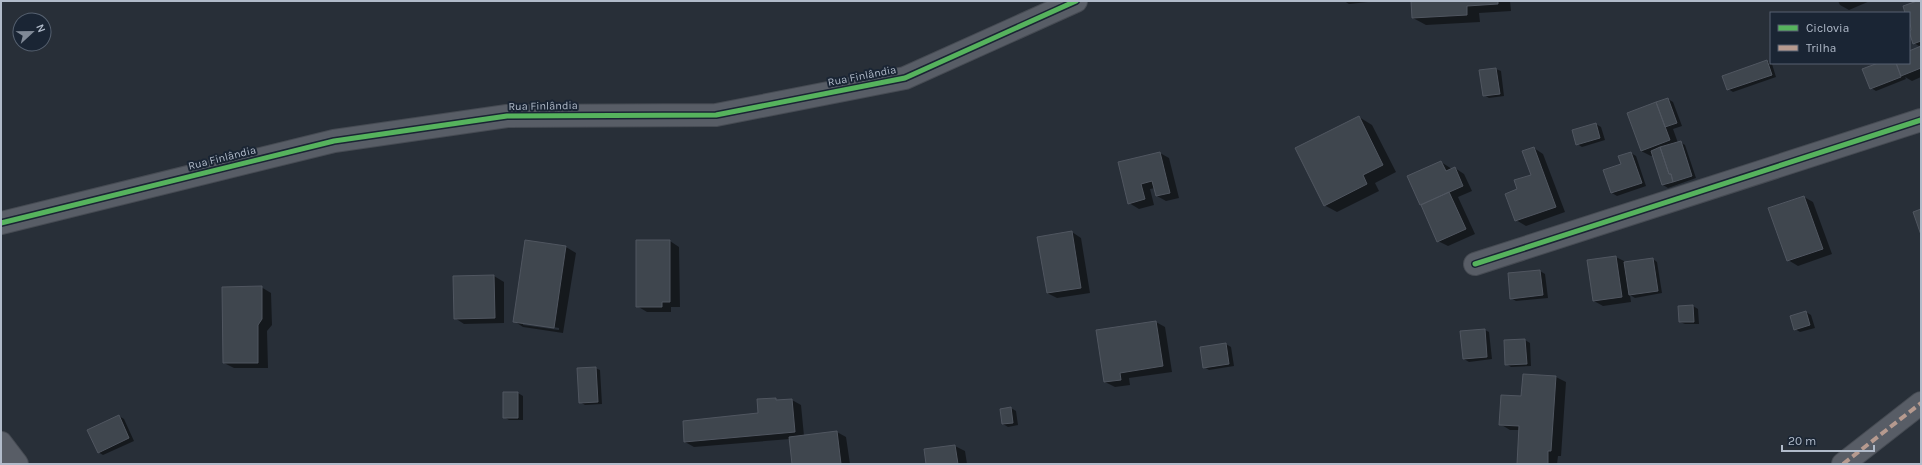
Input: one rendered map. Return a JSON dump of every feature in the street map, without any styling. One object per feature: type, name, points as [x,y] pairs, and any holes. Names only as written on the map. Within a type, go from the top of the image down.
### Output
[{"type":"street","name":"Rua Finlândia","points":[[1,222],[334,141],[507,116],[716,114],[905,78],[1076,1]]},
{"type":"street","points":[[1475,264],[1921,120]]},
{"type":"street","points":[[1843,464],[1921,403]]},
{"type":"street","points":[[1,443],[17,464]]},
{"type":"building","points":[[1411,1],[1498,1],[1498,4],[1467,6],[1467,15],[1412,18]]},
{"type":"building","points":[[1921,1],[1921,41],[1913,44],[1910,34],[1910,12],[1905,12],[1903,6]]},
{"type":"building","points":[[1921,46],[1921,68],[1901,76],[1896,64],[1910,64],[1910,51]]},
{"type":"building","points":[[1767,60],[1772,75],[1727,90],[1722,76]]},
{"type":"building","points":[[1875,64],[1896,64],[1901,77],[1870,89],[1862,69]]},
{"type":"building","points":[[1496,68],[1500,94],[1483,96],[1479,70]]},
{"type":"building","points":[[1668,98],[1677,123],[1665,127],[1656,102]]},
{"type":"building","points":[[1656,102],[1670,140],[1641,151],[1627,113]]},
{"type":"building","points":[[1359,116],[1383,165],[1363,175],[1367,184],[1324,206],[1295,148]]},
{"type":"building","points":[[1596,123],[1600,138],[1576,145],[1572,130]]},
{"type":"building","points":[[1681,141],[1692,176],[1673,182],[1660,147]]},
{"type":"building","points":[[1534,147],[1556,207],[1515,221],[1505,194],[1517,189],[1514,180],[1531,175],[1522,151]]},
{"type":"building","points":[[1660,147],[1673,182],[1662,185],[1651,151]]},
{"type":"building","points":[[1160,152],[1170,193],[1156,196],[1152,181],[1141,184],[1145,199],[1128,204],[1118,162]]},
{"type":"building","points":[[1631,152],[1642,183],[1611,193],[1603,170],[1621,164],[1618,156]]},
{"type":"building","points":[[1441,161],[1446,171],[1455,167],[1463,186],[1420,205],[1407,176]]},
{"type":"building","points":[[1449,192],[1466,229],[1437,242],[1421,205]]},
{"type":"building","points":[[1804,196],[1823,249],[1787,261],[1768,208]]},
{"type":"building","points":[[1921,209],[1921,235],[1913,212]]},
{"type":"building","points":[[1072,231],[1081,288],[1047,293],[1037,237]]},
{"type":"building","points":[[525,240],[566,246],[554,328],[513,322]]},
{"type":"building","points":[[636,240],[670,240],[670,302],[662,302],[662,307],[636,307]]},
{"type":"building","points":[[1616,256],[1622,297],[1593,301],[1587,260]]},
{"type":"building","points":[[1653,258],[1658,291],[1629,295],[1624,262]]},
{"type":"building","points":[[1540,270],[1543,295],[1510,299],[1508,273]]},
{"type":"building","points":[[494,275],[495,318],[454,319],[453,276]]},
{"type":"building","points":[[262,286],[262,319],[258,325],[258,363],[223,363],[222,287]]},
{"type":"building","points":[[1693,305],[1694,322],[1679,322],[1678,306]]},
{"type":"building","points":[[1806,311],[1810,325],[1794,330],[1790,316]]},
{"type":"building","points":[[1156,321],[1163,366],[1120,373],[1121,380],[1104,382],[1096,330]]},
{"type":"building","points":[[1485,329],[1487,357],[1463,359],[1460,331]]},
{"type":"building","points":[[1525,339],[1527,364],[1505,365],[1504,340]]},
{"type":"building","points":[[1226,343],[1229,364],[1203,368],[1200,347]]},
{"type":"building","points":[[596,367],[598,402],[579,403],[577,368]]},
{"type":"building","points":[[1523,374],[1556,376],[1551,451],[1548,451],[1548,464],[1517,464],[1519,426],[1499,425],[1501,395],[1521,396]]},
{"type":"building","points":[[503,392],[518,392],[518,418],[503,418]]},
{"type":"building","points":[[776,398],[776,400],[792,399],[795,432],[684,442],[683,421],[758,413],[757,399]]},
{"type":"building","points":[[1011,407],[1013,423],[1002,424],[1000,409]]},
{"type":"building","points":[[119,415],[129,438],[98,453],[87,430]]},
{"type":"building","points":[[837,431],[841,464],[792,464],[789,437]]},
{"type":"building","points":[[955,445],[958,464],[926,464],[924,449]]},
{"type":"marked path","points":[[1843,464],[1921,403]]},
{"type":"cycle path","points":[[1,223],[334,141],[507,116],[716,115],[905,78],[1076,1]]},
{"type":"cycle path","points":[[1475,264],[1921,120]]}]
